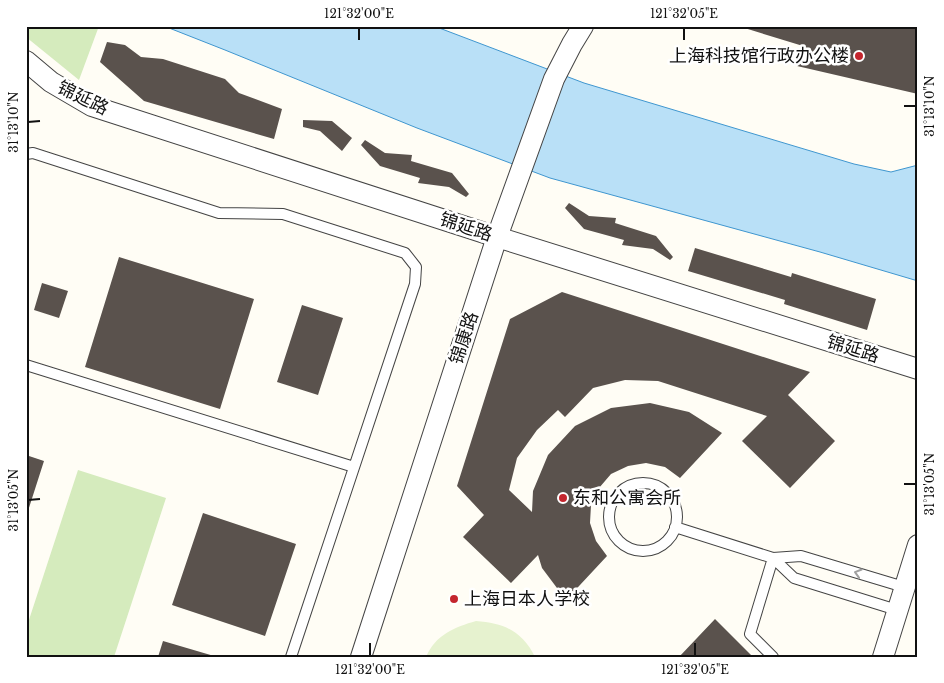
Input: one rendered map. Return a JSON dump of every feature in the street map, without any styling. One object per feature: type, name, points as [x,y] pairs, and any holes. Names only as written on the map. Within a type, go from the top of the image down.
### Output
[{"type":"street","name":"锦康路","points":[[361,657],[497,237],[554,79],[583,26]]},
{"type":"street","name":"锦延路","points":[[26,61],[51,82],[92,106],[497,237],[918,369]]},
{"type":"street","points":[[882,657],[918,544]]},
{"type":"lane","points":[[26,154],[33,153],[218,213],[283,214],[405,253],[416,267],[415,284],[291,657]]},
{"type":"lane","points":[[26,365],[354,467]]},
{"type":"lane","points":[[637,483],[654,485],[668,493],[674,502],[677,513],[675,527],[665,542],[656,548],[645,551],[634,550],[624,545],[615,537],[610,527],[608,515],[611,504],[617,494],[626,487],[637,483]]},
{"type":"lane","points":[[675,527],[773,558],[801,556],[904,587]]},
{"type":"lane","points":[[773,558],[794,578],[897,610]]},
{"type":"lane","points":[[773,558],[750,634],[774,657]]},
{"type":"green space","points":[[26,26],[99,26],[79,80],[26,37]]},
{"type":"green space","points":[[78,470],[166,498],[114,657],[26,657],[26,629]]},
{"type":"green space","points":[[476,621],[504,626],[511,630],[524,641],[535,657],[426,657],[430,649],[440,638],[461,626]]},
{"type":"water","points":[[164,26],[434,26],[584,83],[854,164],[891,172],[918,165],[918,281],[820,252],[550,178],[417,128]]},
{"type":"building","name":"上海科技馆行政办公楼","points":[[738,26],[918,26],[918,94],[797,66],[803,46]]},
{"type":"building","points":[[107,42],[125,45],[141,57],[163,59],[225,79],[239,93],[282,109],[274,139],[144,101],[100,62]]},
{"type":"building","points":[[303,120],[332,121],[352,138],[342,151],[320,131],[303,127]]},
{"type":"building","points":[[365,140],[385,153],[412,155],[411,161],[452,173],[469,194],[466,197],[449,187],[418,183],[420,178],[380,166],[361,145]]},
{"type":"building","points":[[569,203],[589,216],[616,218],[615,223],[656,236],[673,257],[670,260],[653,249],[622,245],[624,240],[584,229],[565,208]]},
{"type":"building","points":[[695,248],[791,277],[792,273],[876,299],[867,330],[784,304],[785,300],[688,271]]},
{"type":"building","points":[[119,257],[254,299],[220,409],[85,367]]},
{"type":"building","points":[[42,283],[68,291],[59,318],[34,310]]},
{"type":"building","points":[[562,292],[810,372],[788,395],[835,441],[790,488],[742,441],[767,416],[658,381],[625,380],[593,388],[565,417],[558,410],[537,430],[517,458],[509,490],[532,512],[533,491],[548,455],[575,426],[611,408],[650,403],[689,412],[722,433],[680,478],[665,467],[646,463],[628,466],[611,474],[599,488],[591,505],[590,523],[596,541],[607,556],[566,600],[542,568],[538,555],[511,583],[463,537],[484,515],[457,486],[510,319]]},
{"type":"building","points":[[302,305],[343,318],[318,395],[277,382]]},
{"type":"building","points":[[26,455],[44,461],[27,514],[26,514]]},
{"type":"building","points":[[203,513],[296,544],[265,636],[172,605]]},
{"type":"building","points":[[715,619],[753,657],[679,657]]},
{"type":"building","points":[[163,641],[214,656],[214,657],[158,657]]},
{"type":"place","name":"上海科技馆行政办公楼","points":[[859,56]]},
{"type":"place","name":"东和公寓会所","points":[[563,498]]},
{"type":"place","name":"上海日本人学校","points":[[454,599]]}]
